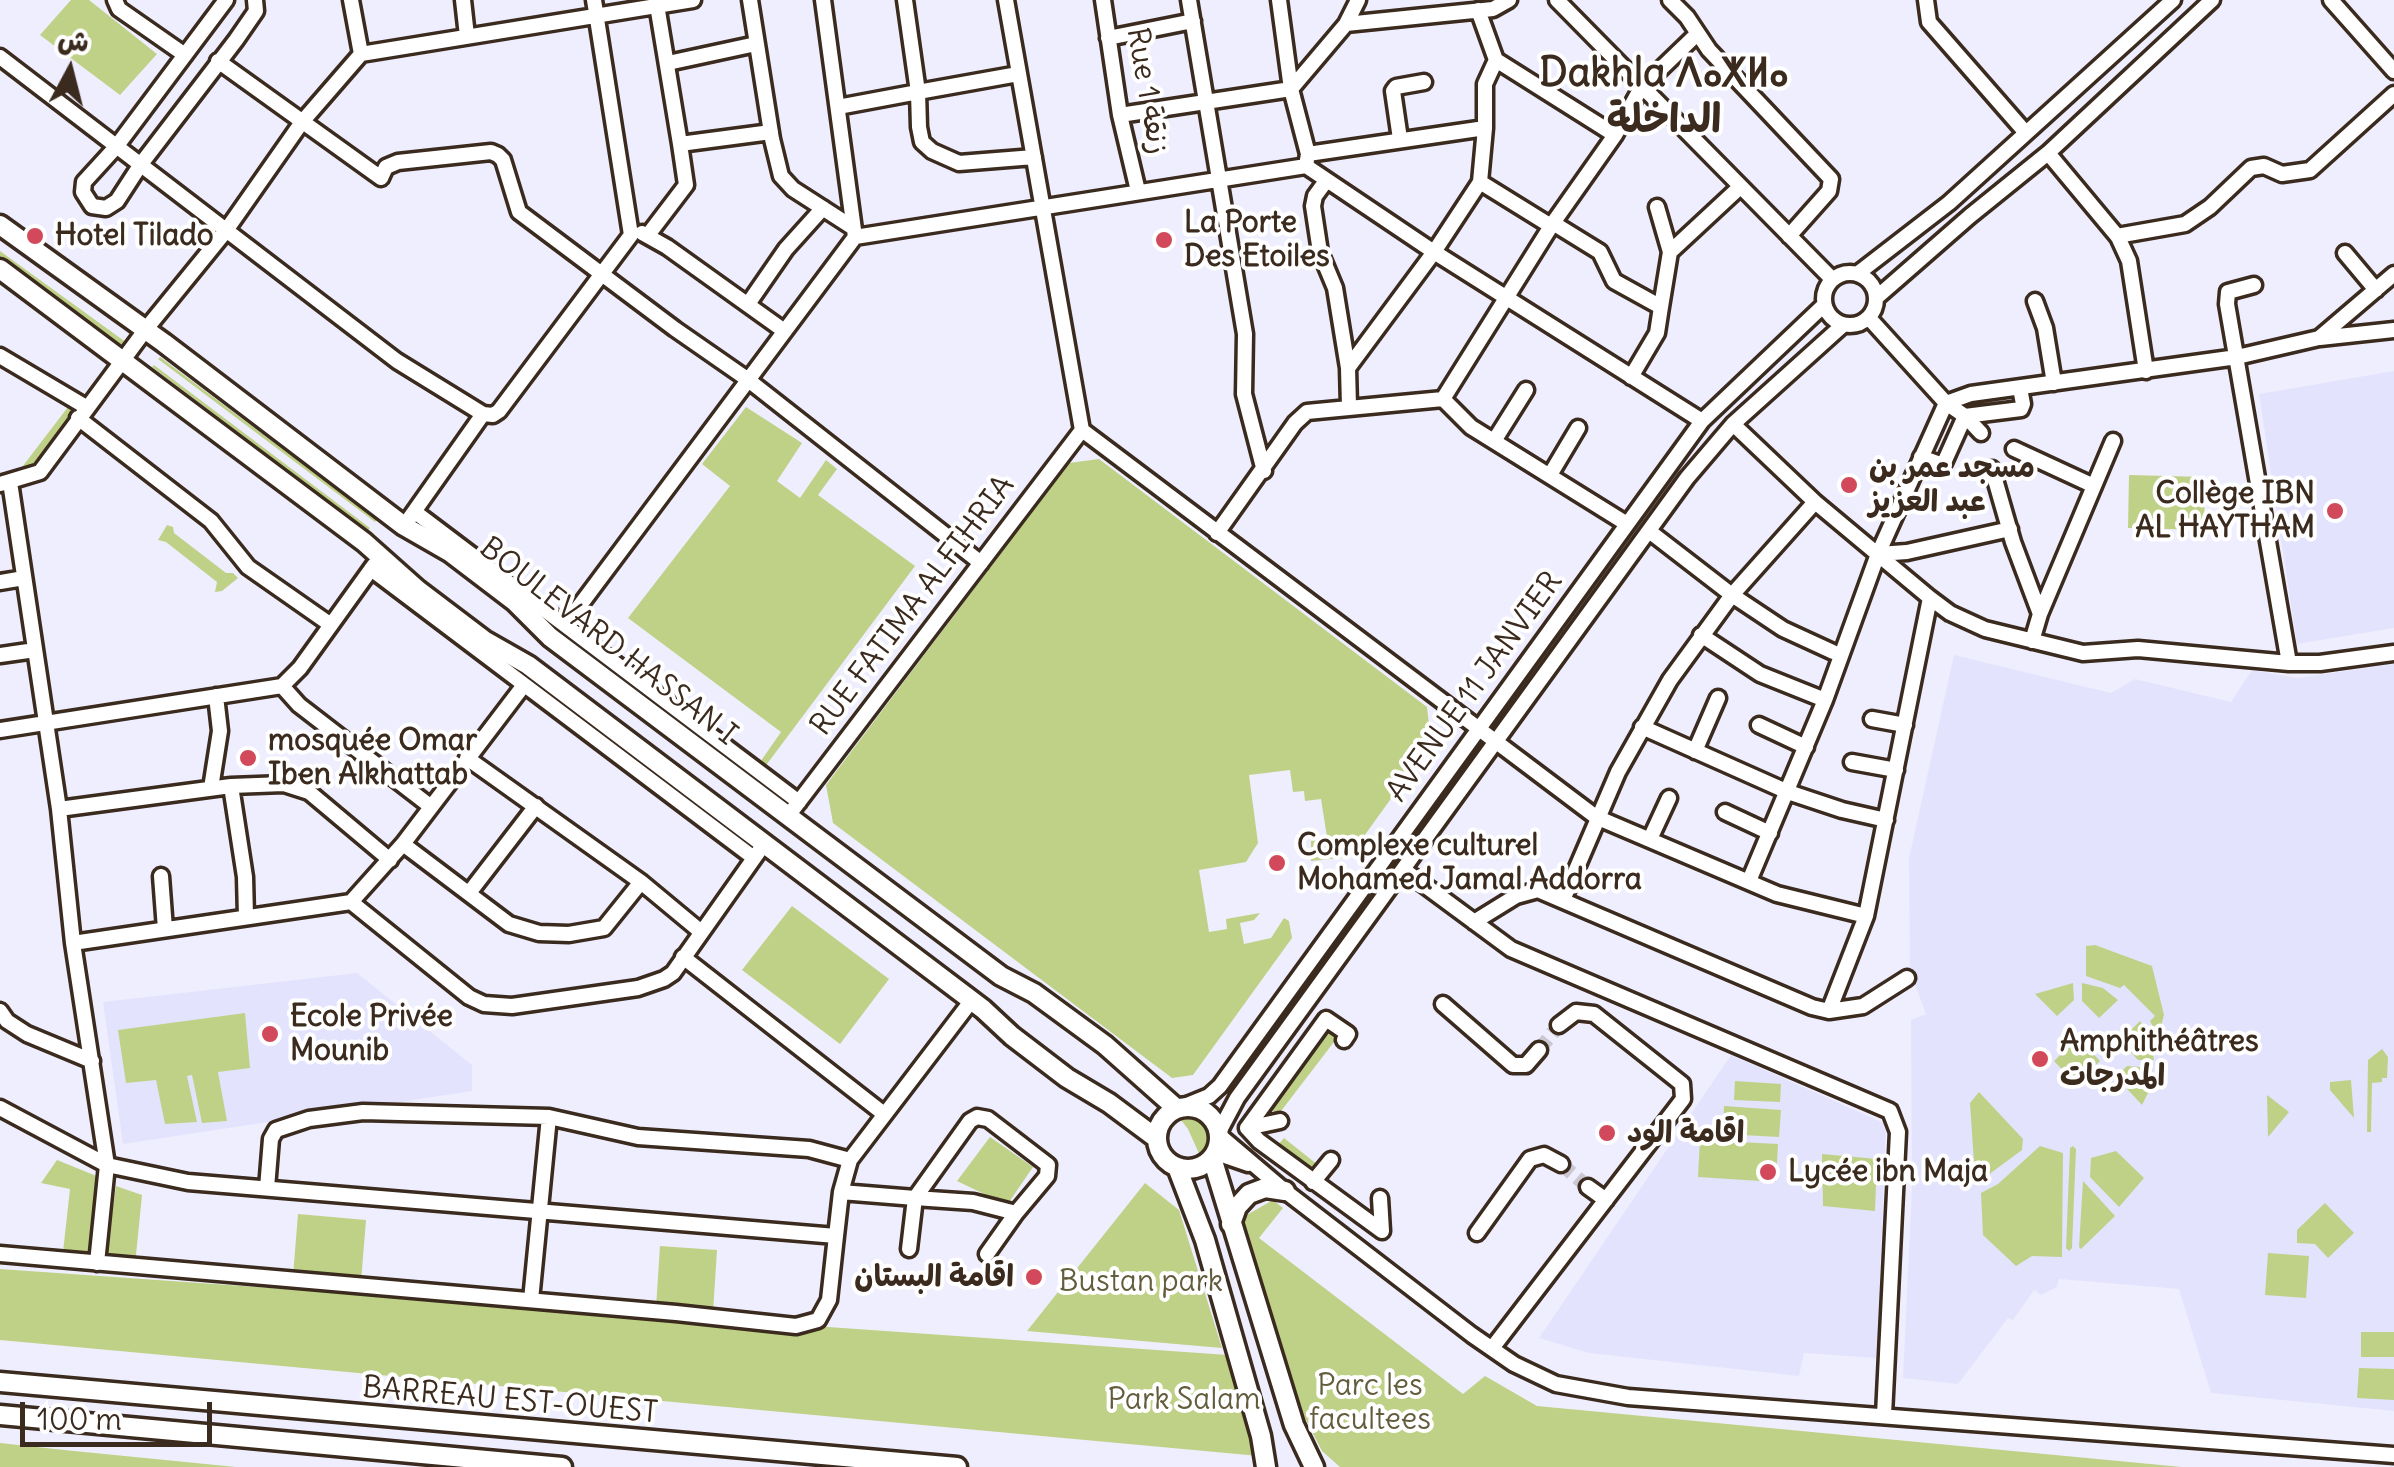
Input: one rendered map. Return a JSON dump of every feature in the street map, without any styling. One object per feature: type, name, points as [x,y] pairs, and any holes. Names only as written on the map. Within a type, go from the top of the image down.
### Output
[{"type":"main road","name":"BOULEVARD HASSAN I","points":[[0,225],[409,519],[514,602],[550,637],[793,809],[1001,976],[1034,993],[1105,1045],[1179,1108]]},
{"type":"main road","points":[[0,268],[124,359],[376,562],[484,640],[528,665],[759,851],[972,1000],[1053,1068],[1109,1102],[1156,1138],[1161,1154],[1177,1167],[1205,1240],[1266,1467]]},
{"type":"main road","points":[[1156,1138],[1162,1120],[1179,1108],[1206,1112],[1217,1144],[1231,1224],[1294,1425],[1314,1467]]},
{"type":"main road","points":[[1177,1167],[1199,1167],[1217,1144]]},
{"type":"main road","points":[[1231,1224],[1238,1207],[1250,1194],[1266,1188],[1285,1192]]},
{"type":"main road","name":"BARREAU EST-OUEST","points":[[0,1382],[957,1467]]},
{"type":"main road","name":"BARREAU EST-OUEST","points":[[0,1415],[562,1467]]},
{"type":"street","points":[[115,0],[119,8],[185,56]]},
{"type":"street","points":[[226,0],[116,147],[84,182],[83,192],[92,206],[102,209],[113,205],[251,19],[256,11],[255,0]]},
{"type":"street","points":[[351,0],[360,54]]},
{"type":"street","points":[[463,0],[467,36]]},
{"type":"street","points":[[97,1263],[106,1165],[36,650],[5,483],[40,472],[146,329],[225,232],[302,122],[360,54],[467,36],[596,7],[693,0]]},
{"type":"street","points":[[750,0],[781,176],[793,189],[854,232],[1044,208],[1220,179],[1400,139],[1484,128]]},
{"type":"street","points":[[566,624],[854,232],[823,0]]},
{"type":"street","points":[[905,0],[921,137],[932,151],[970,164],[1034,157]]},
{"type":"street","points":[[1006,0],[1082,430],[1596,817],[1793,900],[1866,916]]},
{"type":"street","name":"Rue 1 زنقة","points":[[1103,0],[1120,115],[1138,191]]},
{"type":"street","points":[[1189,0],[1245,334],[1244,394],[1264,471]]},
{"type":"street","points":[[1279,0],[1307,160],[1326,181],[1702,421]]},
{"type":"street","points":[[1120,115],[1292,89],[1346,24],[1358,0]]},
{"type":"street","points":[[1346,24],[1493,9],[1509,0]]},
{"type":"street","points":[[1557,0],[1832,279]]},
{"type":"street","points":[[1670,0],[1687,17],[1696,35],[1832,180],[1829,191],[1789,236]]},
{"type":"street","points":[[1687,17],[1690,0]]},
{"type":"street","points":[[1926,0],[1929,22],[2026,133]]},
{"type":"street","points":[[1858,274],[1949,203],[2173,0]]},
{"type":"street","points":[[1876,298],[1867,279],[1858,274],[1843,274],[1832,279],[1824,294],[1824,306],[1831,318],[1843,325],[1857,325],[1868,318],[1876,298],[2048,153],[2212,0]]},
{"type":"street","points":[[2331,0],[2394,71]]},
{"type":"street","points":[[648,235],[686,185],[658,5]]},
{"type":"street","points":[[0,57],[397,361],[483,414],[493,415],[631,235],[596,7]]},
{"type":"street","points":[[1478,10],[1496,60],[1615,135]]},
{"type":"street","points":[[1108,38],[1193,21]]},
{"type":"street","points":[[1443,399],[1552,224],[1615,135],[1641,88],[1696,35]]},
{"type":"street","points":[[668,63],[756,44]]},
{"type":"street","points":[[1348,368],[1480,182],[1485,84],[1496,60]]},
{"type":"street","points":[[218,61],[381,178],[386,167],[398,162],[498,154],[504,160],[519,212],[746,378],[981,562]]},
{"type":"street","points":[[838,106],[1018,74]]},
{"type":"street","points":[[1400,139],[1393,90],[1396,86],[1424,82]]},
{"type":"street","points":[[2118,236],[2184,224],[2210,207],[2251,168],[2264,166],[2282,174],[2310,170],[2394,94]]},
{"type":"street","points":[[680,144],[771,132]]},
{"type":"street","points":[[2048,153],[2118,236],[2129,262],[2146,371]]},
{"type":"street","points":[[1326,181],[1313,206],[1320,252],[1335,288],[1350,406]]},
{"type":"street","points":[[1480,182],[1600,252],[1614,281],[1661,307]]},
{"type":"street","points":[[1670,252],[1740,187]]},
{"type":"street","points":[[1631,378],[1653,343],[1670,252],[1657,207]]},
{"type":"street","points":[[748,304],[786,248],[823,208]]},
{"type":"street","points":[[631,235],[648,235],[783,330]]},
{"type":"street","points":[[2345,254],[2376,290]]},
{"type":"street","points":[[2319,338],[2394,274]]},
{"type":"street","points":[[2254,285],[2227,294],[2289,663]]},
{"type":"street","points":[[2034,301],[2045,328],[2054,383]]},
{"type":"street","name":"AVENUE 11 JANVIER","points":[[1179,1108],[1210,1096],[1220,1086],[1702,421],[1824,306]]},
{"type":"street","points":[[1868,318],[1946,404],[1981,433]]},
{"type":"street","name":"AVENUE 11 JANVIER","points":[[1217,1144],[1237,1098],[1687,478],[1733,424],[1843,325]]},
{"type":"street","points":[[1749,881],[1825,700],[1878,554],[1946,404],[1971,394],[2146,371],[2236,357],[2319,338],[2394,330]]},
{"type":"street","points":[[0,356],[82,413],[211,521],[248,566],[331,625]]},
{"type":"street","points":[[1965,416],[2021,408],[2020,388]]},
{"type":"street","points":[[1494,442],[1526,390]]},
{"type":"street","points":[[1217,533],[1304,414],[1350,406],[1443,399]]},
{"type":"street","points":[[1443,399],[1459,418],[1494,442],[1627,524]]},
{"type":"street","points":[[483,414],[409,519],[566,624],[793,809]]},
{"type":"street","points":[[1921,456],[1943,465],[1965,416]]},
{"type":"street","points":[[1733,424],[1815,502],[1930,598],[1963,620],[2082,653],[2148,649],[2289,663],[2333,662],[2394,653]]},
{"type":"street","points":[[1550,475],[1578,428]]},
{"type":"street","name":"RUE FATIMA ALFIHRIA","points":[[793,809],[1082,430]]},
{"type":"street","points":[[2032,642],[2112,441]]},
{"type":"street","points":[[2014,449],[2094,486]]},
{"type":"street","points":[[1992,469],[2040,614]]},
{"type":"street","points":[[1563,900],[1596,817],[1642,727],[1701,635],[1815,502]]},
{"type":"street","points":[[1878,554],[1907,552],[2010,530]]},
{"type":"street","points":[[1649,531],[1783,629],[1832,652]]},
{"type":"street","points":[[0,730],[282,686],[376,562],[524,685],[759,851],[673,973],[638,988],[512,1006],[484,1004],[469,997],[351,902]]},
{"type":"street","points":[[0,582],[24,578]]},
{"type":"street","points":[[1829,1010],[1866,916],[1930,598]]},
{"type":"street","points":[[1701,635],[1760,674],[1825,700]]},
{"type":"street","points":[[0,654],[36,650]]},
{"type":"street","points":[[74,943],[351,902],[403,844],[524,685]]},
{"type":"street","points":[[282,686],[299,705],[430,806]]},
{"type":"street","points":[[211,788],[220,731],[216,696]]},
{"type":"street","points":[[1696,751],[1718,698]]},
{"type":"street","points":[[1872,719],[1904,726]]},
{"type":"street","points":[[1760,725],[1806,747]]},
{"type":"street","points":[[1642,727],[1788,792],[1886,820]]},
{"type":"street","points":[[468,758],[641,882],[700,931]]},
{"type":"street","points":[[1852,762],[1896,770]]},
{"type":"street","points":[[59,809],[231,786],[298,787],[390,860]]},
{"type":"street","points":[[231,786],[246,877],[246,917]]},
{"type":"street","points":[[1650,839],[1669,798]]},
{"type":"street","points":[[469,893],[536,806]]},
{"type":"street","points":[[1725,812],[1770,834]]},
{"type":"street","points":[[403,844],[521,930],[569,934],[604,928],[641,882]]},
{"type":"street","points":[[1404,870],[1510,949],[1890,1111],[1898,1132],[1884,1415]]},
{"type":"street","points":[[161,876],[165,930]]},
{"type":"street","points":[[1474,922],[1516,896],[1534,890],[1812,1007],[1829,1010],[1863,1006],[1907,978]]},
{"type":"street","points":[[683,957],[884,1114]]},
{"type":"street","points":[[0,1254],[796,1326],[818,1320],[828,1300],[841,1192],[850,1160],[972,1000]]},
{"type":"street","points":[[1443,1004],[1514,1065],[1526,1065],[1539,1050]]},
{"type":"street","points":[[1493,1348],[1679,1107],[1684,1092],[1682,1084],[1594,1014],[1576,1012],[1560,1025]]},
{"type":"street","points":[[1247,1128],[1326,1019],[1348,1034],[1344,1040]]},
{"type":"street","points":[[2,1022],[48,1046],[92,1062]]},
{"type":"street","points":[[0,1108],[106,1165],[188,1182],[836,1236]]},
{"type":"street","points":[[267,1188],[272,1134],[309,1118],[363,1112],[549,1117],[638,1137],[826,1151],[850,1160]]},
{"type":"street","points":[[531,1300],[549,1117]]},
{"type":"street","points":[[909,1249],[915,1198],[967,1124],[977,1117],[1020,1141],[1048,1164],[1047,1176],[987,1254]]},
{"type":"street","points":[[1247,1128],[1280,1121]]},
{"type":"street","points":[[1247,1128],[1259,1141],[1382,1231],[1380,1198]]},
{"type":"street","points":[[1217,1144],[1254,1165],[1493,1348],[1532,1374],[1587,1392],[2394,1454]]},
{"type":"street","points":[[1477,1233],[1530,1159],[1544,1155],[1560,1164]]},
{"type":"street","points":[[1313,1182],[1331,1160]]},
{"type":"street","points":[[1588,1186],[1606,1200]]},
{"type":"street","points":[[841,1192],[973,1202],[1016,1213]]},
{"type":"shaded area","name":"Collège IBN AL HAYTHAM","points":[[2394,371],[2394,628],[2297,644],[2259,394]]},
{"type":"shaded area","points":[[1954,655],[2111,693],[2135,679],[2231,702],[2252,670],[2298,678],[2394,664],[2394,1411],[2211,1393],[2179,1289],[2059,1279],[2057,1287],[2041,1295],[2034,1290],[1958,1384],[1903,1378],[1912,1188],[1911,1020],[1926,1014],[1910,971],[1909,858]]},
{"type":"shaded area","name":"Ecole Privée Mounib","points":[[357,973],[472,1065],[472,1091],[123,1144],[103,1002]]},
{"type":"shaded area","name":"Lycée ibn Maja","points":[[1731,1055],[1886,1124],[1877,1358],[1804,1353],[1799,1376],[1589,1353],[1539,1338]]},
{"type":"green space","points":[[71,0],[89,0],[157,54],[120,95],[40,35]]},
{"type":"green space","points":[[0,251],[127,343],[120,354],[0,265]]},
{"type":"green space","points":[[160,357],[377,520],[158,359]]},
{"type":"green space","points":[[152,367],[370,528],[368,531]]},
{"type":"green space","points":[[68,407],[76,412],[25,481],[0,484],[0,473],[19,471]]},
{"type":"green space","points":[[746,407],[802,443],[777,481],[800,498],[826,460],[837,469],[818,495],[915,566],[764,768],[758,765],[781,732],[628,618],[730,486],[702,464]]},
{"type":"green space","points":[[1099,459],[1427,707],[1431,743],[1349,857],[1311,861],[1311,841],[1327,837],[1321,799],[1305,801],[1304,791],[1293,792],[1290,770],[1249,775],[1258,843],[1246,862],[1199,870],[1209,932],[1227,929],[1226,919],[1260,913],[1254,920],[1240,923],[1244,944],[1271,938],[1284,918],[1289,921],[1292,938],[1193,1075],[1172,1078],[833,823],[826,785],[1069,463]]},
{"type":"green space","points":[[2129,475],[2205,477],[2204,530],[2128,528]]},
{"type":"green space","points":[[167,525],[226,573],[238,578],[215,592],[217,582],[166,542],[158,540]]},
{"type":"green space","points":[[792,906],[889,979],[840,1044],[742,970]]},
{"type":"green space","points":[[2095,945],[2152,966],[2164,1015],[2161,1026],[2154,1029],[2150,1021],[2155,1016],[2124,985],[2120,988],[2086,976],[2086,946]]},
{"type":"green space","points":[[2073,983],[2074,1000],[2057,1016],[2035,994]]},
{"type":"green space","points":[[2082,983],[2103,988],[2118,1000],[2099,1018],[2082,1001]]},
{"type":"green space","points":[[245,1013],[250,1068],[218,1072],[227,1121],[202,1123],[192,1075],[187,1076],[197,1122],[165,1124],[156,1080],[126,1083],[118,1030]]},
{"type":"green space","points":[[2140,1021],[2150,1039],[2154,1060],[2138,1060],[2120,1041]]},
{"type":"green space","points":[[1328,1030],[1337,1038],[1278,1115],[1269,1107]]},
{"type":"green space","points":[[2078,1038],[2100,1061],[2076,1084],[2054,1061]]},
{"type":"green space","points":[[2382,1049],[2388,1057],[2387,1078],[2372,1083],[2371,1132],[2367,1132],[2368,1060]]},
{"type":"green space","points":[[2127,1066],[2153,1068],[2150,1089],[2142,1105],[2116,1077]]},
{"type":"green space","points":[[2351,1080],[2354,1118],[2330,1090],[2330,1082]]},
{"type":"green space","points":[[1735,1081],[1781,1084],[1780,1102],[1734,1100]]},
{"type":"green space","points":[[1979,1092],[2023,1139],[2022,1150],[1980,1181],[1975,1178],[1970,1103]]},
{"type":"green space","points":[[2267,1095],[2289,1112],[2268,1137]]},
{"type":"green space","points":[[1724,1106],[1781,1110],[1779,1137],[1723,1134]]},
{"type":"green space","points":[[1191,1113],[1203,1119],[1211,1130],[1211,1144],[1201,1158],[1177,1115]]},
{"type":"green space","points":[[990,1137],[1033,1167],[1007,1205],[957,1181]]},
{"type":"green space","points":[[1284,1138],[1318,1165],[1313,1172],[1278,1145]]},
{"type":"green space","points":[[1700,1140],[1778,1144],[1776,1182],[1698,1177]]},
{"type":"green space","points":[[2040,1146],[2063,1153],[2062,1257],[2032,1256],[2016,1266],[1983,1235],[1981,1193],[1998,1184]]},
{"type":"green space","points":[[2073,1146],[2076,1149],[2069,1251],[2066,1248]]},
{"type":"green space","points":[[2116,1151],[2144,1178],[2119,1207],[2090,1177],[2091,1158]]},
{"type":"green space","points":[[1822,1154],[1877,1159],[1875,1211],[1823,1206]]},
{"type":"green space","points":[[57,1160],[99,1177],[91,1252],[63,1252],[70,1189],[41,1183]]},
{"type":"green space","points":[[2083,1181],[2115,1216],[2081,1249],[2079,1247]]},
{"type":"green space","name":"Bustan park","points":[[1145,1183],[1179,1210],[1222,1348],[1027,1331]]},
{"type":"green space","points":[[116,1186],[142,1195],[135,1265],[105,1263]]},
{"type":"green space","name":"Parc les facultees","points":[[1273,1200],[1283,1208],[1259,1238],[1463,1394],[1485,1376],[1537,1406],[2182,1467],[1340,1467],[1322,1451],[1279,1368],[1241,1224],[1245,1216]]},
{"type":"green space","points":[[2325,1203],[2354,1233],[2328,1258],[2315,1244],[2297,1243],[2297,1230]]},
{"type":"green space","points":[[298,1214],[366,1220],[361,1282],[293,1276]]},
{"type":"green space","points":[[660,1246],[717,1250],[713,1312],[656,1308]]},
{"type":"green space","points":[[2268,1253],[2309,1256],[2306,1298],[2265,1295]]},
{"type":"green space","name":"Park Salam","points":[[0,1269],[1228,1355],[1259,1456],[0,1340]]},
{"type":"green space","points":[[2361,1332],[2394,1332],[2394,1357],[2361,1357]]},
{"type":"green space","points":[[2359,1368],[2394,1369],[2394,1400],[2357,1398]]},
{"type":"green space","points":[[0,1443],[64,1450],[236,1467],[0,1467]]},
{"type":"tunnel","points":[[1539,1050],[1559,1025]]},
{"type":"tunnel","points":[[1561,1164],[1588,1187]]},
{"type":"place","name":"Hotel Tilado","points":[[35,236]]},
{"type":"place","name":"La Porte Des Etoiles","points":[[1164,240]]},
{"type":"place","name":"مسجد عمر بن عبد العزيز","points":[[1849,485]]},
{"type":"place","name":"Collège IBN AL HAYTHAM","points":[[2335,511]]},
{"type":"place","name":"mosquée Omar Iben Alkhattab","points":[[248,758]]},
{"type":"place","name":"Complexe culturel Mohamed Jamal Addorra","points":[[1277,863]]},
{"type":"place","name":"Ecole Privée Mounib","points":[[270,1034]]},
{"type":"place","name":"Amphithéâtres المدرجات","points":[[2040,1059]]},
{"type":"place","name":"اقامة الود","points":[[1607,1133]]},
{"type":"place","name":"Lycée ibn Maja","points":[[1768,1172]]},
{"type":"place","name":"اقامة البستان","points":[[1034,1277]]},
{"type":"district","name":"Dakhla ⴷⴰⵅⵍⴰ الداخلة","points":[[1664,98]]}]
